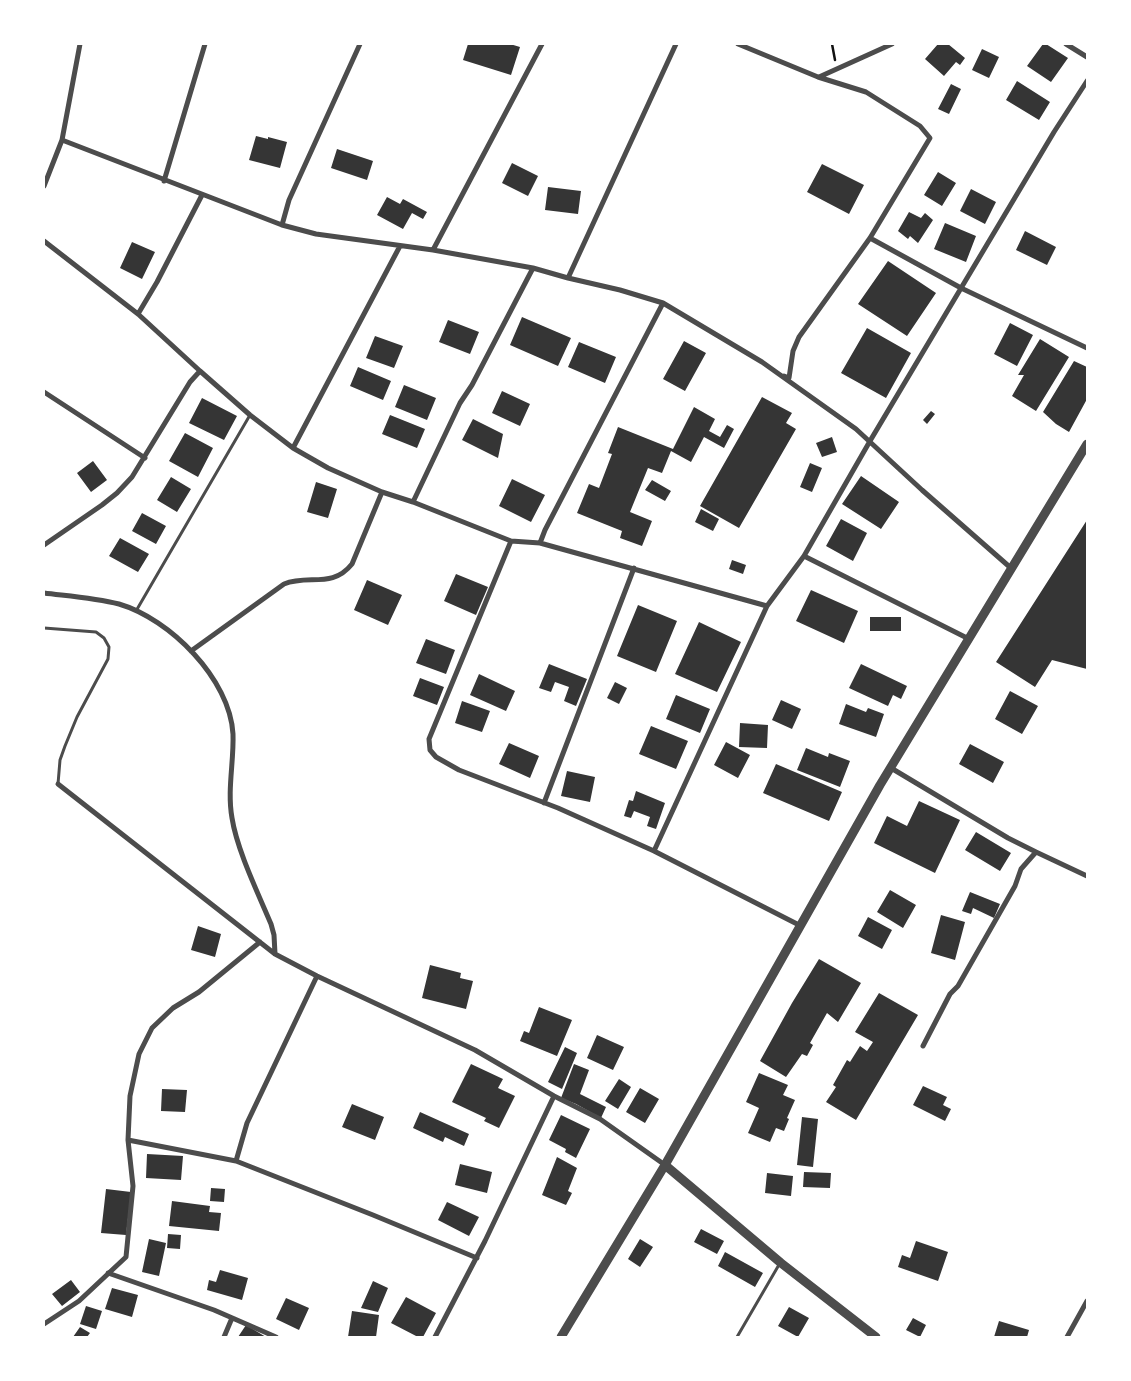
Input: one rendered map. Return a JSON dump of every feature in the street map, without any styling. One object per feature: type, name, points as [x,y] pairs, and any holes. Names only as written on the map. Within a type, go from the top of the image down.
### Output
[{"type":"street","points":[[44,186],[62,140],[80,44]]},
{"type":"street","points":[[164,181],[205,44]]},
{"type":"street","points":[[282,225],[292,194],[360,44]]},
{"type":"street","points":[[434,250],[542,44]]},
{"type":"street","points":[[568,278],[676,44]]},
{"type":"street","points":[[738,44],[818,77],[866,92],[920,126],[930,138],[870,238],[799,337],[793,351],[788,378],[781,376]]},
{"type":"street","points":[[818,77],[892,44]]},
{"type":"street","points":[[1066,44],[1087,57]]},
{"type":"street","points":[[654,850],[767,606],[804,556],[961,288],[1054,132],[1087,81]]},
{"type":"street","points":[[62,140],[282,225],[316,234],[434,250],[533,268],[663,303],[762,362],[856,429],[1012,569]]},
{"type":"street","points":[[138,314],[157,282],[202,195]]},
{"type":"street","points":[[870,238],[961,288],[1087,348]]},
{"type":"street","points":[[44,241],[138,314],[250,415],[293,448],[328,468],[382,492],[413,502],[511,541],[540,543],[767,606]]},
{"type":"street","points":[[293,448],[400,246]]},
{"type":"street","points":[[413,502],[460,403],[472,385],[533,268]]},
{"type":"street","points":[[540,543],[544,530],[663,303]]},
{"type":"street","points":[[44,545],[117,493],[132,476],[190,382],[200,371]]},
{"type":"street","points":[[44,392],[144,458]]},
{"type":"street","points":[[562,1337],[664,1165],[891,768],[1087,444]]},
{"type":"street","points":[[191,651],[284,584],[296,580],[330,580],[343,574],[352,564],[382,492]]},
{"type":"street","points":[[511,541],[429,739],[430,750],[436,757],[460,770],[544,803],[654,850],[800,926]]},
{"type":"street","points":[[804,556],[969,639]]},
{"type":"street","points":[[544,803],[634,568]]},
{"type":"street","points":[[44,593],[119,604],[154,620],[191,651],[206,668],[219,688],[233,733],[230,802],[232,818],[243,854],[271,924],[274,935],[275,954]]},
{"type":"street","points":[[891,768],[1008,838],[1087,876]]},
{"type":"street","points":[[58,784],[275,954],[317,976],[475,1050],[554,1096],[600,1120],[664,1165],[781,1263],[876,1337]]},
{"type":"street","points":[[923,1046],[950,994],[958,986],[1015,886],[1021,869],[1036,852]]},
{"type":"street","points":[[44,1324],[79,1301],[126,1257],[133,1186],[128,1140],[130,1096],[139,1054],[152,1028],[173,1008],[199,992],[260,942]]},
{"type":"street","points":[[236,1161],[247,1124],[317,976]]},
{"type":"street","points":[[435,1337],[476,1258],[554,1096]]},
{"type":"street","points":[[128,1140],[236,1161],[476,1258]]},
{"type":"street","points":[[108,1273],[214,1310],[276,1337]]},
{"type":"street","points":[[1067,1337],[1087,1301]]},
{"type":"street","points":[[224,1337],[232,1318]]},
{"type":"lane","points":[[136,611],[250,415]]},
{"type":"lane","points":[[44,628],[96,632],[104,638],[110,648],[108,659],[77,717],[65,746],[60,760],[58,784]]},
{"type":"lane","points":[[737,1337],[781,1263]]},
{"type":"path","points":[[832,44],[837,69]]},
{"type":"building","points":[[468,44],[510,44],[520,47],[511,75],[463,60]]},
{"type":"building","points":[[938,44],[948,44],[965,58],[960,65],[956,62],[944,76],[925,59]]},
{"type":"building","points":[[1043,44],[1068,58],[1051,82],[1027,66]]},
{"type":"building","points":[[982,49],[999,57],[989,78],[972,70]]},
{"type":"building","points":[[1017,81],[1050,102],[1039,120],[1006,100]]},
{"type":"building","points":[[951,84],[961,89],[949,114],[938,109]]},
{"type":"building","points":[[256,136],[287,142],[280,168],[249,160]]},
{"type":"building","points":[[337,149],[373,161],[367,180],[331,168]]},
{"type":"building","points":[[512,163],[538,176],[528,196],[502,183]]},
{"type":"building","points":[[822,164],[864,185],[849,214],[807,192]]},
{"type":"building","points":[[938,172],[956,183],[942,206],[924,195]]},
{"type":"building","points":[[548,187],[581,191],[578,214],[545,210]]},
{"type":"building","points":[[971,189],[996,202],[985,224],[960,211]]},
{"type":"building","points":[[387,197],[400,204],[403,199],[427,212],[423,219],[412,213],[403,229],[377,215]]},
{"type":"building","points":[[909,212],[921,218],[925,213],[933,220],[918,243],[910,236],[908,239],[898,231]]},
{"type":"building","points":[[945,223],[976,236],[966,262],[934,249]]},
{"type":"building","points":[[1025,231],[1056,247],[1047,265],[1016,250]]},
{"type":"building","points":[[132,242],[155,252],[142,279],[120,268]]},
{"type":"building","points":[[888,261],[936,293],[907,336],[858,304]]},
{"type":"building","points":[[522,317],[571,338],[558,366],[510,345]]},
{"type":"building","points":[[448,320],[479,332],[470,354],[439,342]]},
{"type":"building","points":[[1010,323],[1033,335],[1017,366],[994,354]]},
{"type":"building","points":[[867,328],[911,353],[886,398],[841,373]]},
{"type":"building","points":[[375,336],[403,346],[394,368],[366,358]]},
{"type":"building","points":[[1040,339],[1069,357],[1036,411],[1012,396],[1024,375],[1018,375]]},
{"type":"building","points":[[684,341],[706,353],[685,391],[663,379]]},
{"type":"building","points":[[579,342],[616,357],[605,383],[568,367]]},
{"type":"building","points":[[1074,361],[1087,367],[1087,399],[1069,432],[1056,424],[1043,412]]},
{"type":"building","points":[[358,367],[391,381],[383,400],[350,386]]},
{"type":"building","points":[[404,385],[436,398],[427,420],[395,407]]},
{"type":"building","points":[[502,391],[530,404],[520,426],[492,413]]},
{"type":"building","points":[[762,397],[792,413],[786,423],[796,429],[739,528],[700,506]]},
{"type":"building","points":[[202,398],[237,416],[224,440],[189,423]]},
{"type":"building","points":[[694,407],[715,419],[709,431],[720,437],[727,425],[734,429],[724,448],[704,437],[691,462],[671,451],[662,473],[648,468],[630,512],[652,521],[642,546],[620,538],[622,531],[577,513],[589,484],[599,488],[612,454],[608,453],[618,427],[673,449]]},
{"type":"building","points":[[931,411],[935,414],[927,424],[923,420]]},
{"type":"building","points":[[390,415],[425,429],[417,448],[382,434]]},
{"type":"building","points":[[473,419],[503,434],[498,458],[462,440]]},
{"type":"building","points":[[185,433],[213,448],[198,477],[169,461]]},
{"type":"building","points":[[832,437],[837,452],[822,457],[816,443]]},
{"type":"building","points":[[93,461],[107,480],[91,492],[77,473]]},
{"type":"building","points":[[810,463],[822,468],[812,492],[800,487]]},
{"type":"building","points":[[861,476],[899,502],[881,529],[842,504]]},
{"type":"building","points":[[171,477],[191,489],[177,512],[157,500]]},
{"type":"building","points":[[512,479],[545,495],[531,522],[499,506]]},
{"type":"building","points":[[652,480],[671,491],[665,501],[645,490]]},
{"type":"building","points":[[316,482],[337,489],[328,518],[307,512]]},
{"type":"building","points":[[701,509],[719,519],[713,531],[695,522]]},
{"type":"building","points":[[142,513],[166,526],[156,544],[132,531]]},
{"type":"building","points":[[841,519],[867,533],[853,561],[826,546]]},
{"type":"building","points":[[1087,520],[1087,669],[1052,660],[1035,687],[996,662]]},
{"type":"building","points":[[120,538],[149,554],[138,572],[109,556]]},
{"type":"building","points":[[732,560],[746,565],[743,574],[729,569]]},
{"type":"building","points":[[456,574],[488,587],[476,615],[444,601]]},
{"type":"building","points":[[367,580],[402,595],[388,625],[354,610]]},
{"type":"building","points":[[811,590],[858,611],[844,643],[796,621]]},
{"type":"building","points":[[638,605],[677,621],[656,672],[617,656]]},
{"type":"building","points":[[870,617],[901,617],[901,631],[870,631]]},
{"type":"building","points":[[699,622],[741,642],[717,692],[675,674]]},
{"type":"building","points":[[426,639],[455,650],[446,674],[416,663]]},
{"type":"building","points":[[549,664],[587,679],[576,706],[564,701],[569,687],[555,682],[551,692],[539,688]]},
{"type":"building","points":[[861,664],[907,686],[901,699],[893,695],[888,706],[849,688]]},
{"type":"building","points":[[479,674],[515,691],[506,711],[470,695]]},
{"type":"building","points":[[420,678],[444,687],[437,705],[413,696]]},
{"type":"building","points":[[615,682],[627,688],[619,704],[607,698]]},
{"type":"building","points":[[1010,691],[1038,706],[1022,734],[995,719]]},
{"type":"building","points":[[676,695],[710,709],[700,733],[666,719]]},
{"type":"building","points":[[781,700],[801,709],[792,729],[772,720]]},
{"type":"building","points":[[462,701],[490,711],[482,732],[455,723]]},
{"type":"building","points":[[846,704],[866,712],[868,708],[884,714],[876,737],[839,724]]},
{"type":"building","points":[[740,723],[768,725],[767,748],[739,747]]},
{"type":"building","points":[[651,726],[688,741],[676,769],[639,754]]},
{"type":"building","points":[[726,742],[750,755],[738,778],[714,765]]},
{"type":"building","points":[[509,743],[539,756],[530,778],[499,764]]},
{"type":"building","points":[[970,744],[1004,762],[993,783],[959,764]]},
{"type":"building","points":[[806,748],[828,757],[829,753],[850,761],[840,787],[797,770]]},
{"type":"building","points":[[776,764],[842,792],[829,821],[763,793]]},
{"type":"building","points":[[567,771],[595,777],[590,802],[561,796]]},
{"type":"building","points":[[636,791],[665,803],[656,829],[647,826],[650,817],[634,811],[631,818],[624,816],[629,800],[633,801]]},
{"type":"building","points":[[919,801],[960,820],[935,873],[874,843],[887,816],[907,826]]},
{"type":"building","points":[[976,832],[1011,853],[1000,871],[965,850]]},
{"type":"building","points":[[890,890],[916,905],[903,928],[877,912]]},
{"type":"building","points":[[970,892],[1000,904],[994,918],[973,908],[971,914],[962,911]]},
{"type":"building","points":[[941,915],[965,922],[955,960],[931,953]]},
{"type":"building","points":[[868,917],[892,930],[882,949],[858,936]]},
{"type":"building","points":[[198,926],[221,934],[215,957],[191,950]]},
{"type":"building","points":[[819,959],[861,983],[838,1022],[827,1013],[810,1043],[813,1045],[807,1056],[802,1054],[786,1077],[760,1061]]},
{"type":"building","points":[[430,965],[461,973],[460,978],[473,981],[466,1009],[422,998]]},
{"type":"building","points":[[879,993],[918,1015],[856,1120],[826,1102],[836,1087],[833,1085],[847,1060],[850,1062],[860,1046],[867,1051],[873,1042],[855,1032]]},
{"type":"building","points":[[539,1007],[572,1020],[557,1056],[520,1041],[524,1031],[529,1033]]},
{"type":"building","points":[[597,1035],[624,1047],[613,1070],[587,1058]]},
{"type":"building","points":[[565,1047],[577,1053],[562,1089],[548,1082]]},
{"type":"building","points":[[471,1064],[503,1079],[498,1088],[515,1096],[499,1128],[484,1121],[486,1118],[452,1102]]},
{"type":"building","points":[[574,1064],[589,1070],[580,1094],[606,1107],[601,1118],[561,1098]]},
{"type":"building","points":[[759,1073],[788,1085],[783,1095],[795,1100],[787,1118],[789,1119],[784,1131],[776,1128],[770,1142],[748,1133],[759,1108],[746,1102]]},
{"type":"building","points":[[619,1079],[631,1087],[618,1109],[605,1101]]},
{"type":"building","points":[[923,1086],[947,1097],[943,1105],[951,1109],[945,1121],[913,1105]]},
{"type":"building","points":[[640,1088],[659,1099],[645,1123],[626,1112]]},
{"type":"building","points":[[162,1089],[187,1090],[185,1112],[161,1111]]},
{"type":"building","points":[[352,1104],[384,1117],[375,1140],[342,1127]]},
{"type":"building","points":[[420,1112],[469,1134],[464,1146],[445,1137],[443,1142],[413,1128]]},
{"type":"building","points":[[561,1115],[590,1129],[576,1158],[565,1152],[566,1149],[549,1140]]},
{"type":"building","points":[[802,1117],[818,1119],[813,1167],[797,1165]]},
{"type":"building","points":[[147,1154],[183,1156],[181,1180],[146,1178]]},
{"type":"building","points":[[557,1157],[577,1168],[568,1191],[572,1193],[566,1205],[542,1195]]},
{"type":"building","points":[[460,1164],[492,1172],[487,1193],[455,1185]]},
{"type":"building","points":[[804,1172],[831,1173],[830,1188],[803,1187]]},
{"type":"building","points":[[767,1173],[793,1176],[791,1196],[765,1193]]},
{"type":"building","points":[[211,1188],[225,1189],[224,1202],[210,1201]]},
{"type":"building","points":[[106,1189],[131,1192],[126,1235],[101,1233]]},
{"type":"building","points":[[172,1201],[210,1206],[209,1212],[221,1213],[219,1231],[169,1226]]},
{"type":"building","points":[[447,1202],[479,1217],[469,1236],[438,1220]]},
{"type":"building","points":[[701,1229],[724,1241],[717,1254],[694,1242]]},
{"type":"building","points":[[168,1234],[181,1235],[180,1249],[167,1248]]},
{"type":"building","points":[[149,1239],[166,1243],[159,1276],[142,1272]]},
{"type":"building","points":[[640,1239],[653,1247],[640,1267],[628,1259]]},
{"type":"building","points":[[916,1241],[948,1252],[938,1281],[898,1267],[902,1255],[910,1258]]},
{"type":"building","points":[[725,1252],[763,1273],[755,1287],[718,1266]]},
{"type":"building","points":[[220,1270],[248,1278],[242,1300],[207,1290],[209,1280],[216,1282]]},
{"type":"building","points":[[71,1280],[80,1292],[62,1306],[52,1294]]},
{"type":"building","points":[[373,1281],[388,1288],[378,1312],[361,1308]]},
{"type":"building","points":[[112,1288],[138,1295],[132,1317],[105,1309]]},
{"type":"building","points":[[406,1297],[436,1313],[423,1337],[418,1337],[391,1323]]},
{"type":"building","points":[[286,1298],[309,1308],[299,1330],[276,1319]]},
{"type":"building","points":[[86,1306],[102,1311],[96,1329],[80,1324]]},
{"type":"building","points":[[789,1307],[809,1318],[798,1337],[778,1326]]},
{"type":"building","points":[[352,1311],[379,1315],[376,1337],[348,1337]]},
{"type":"building","points":[[913,1318],[926,1325],[920,1337],[906,1330]]},
{"type":"building","points":[[999,1321],[1029,1330],[1027,1337],[994,1337]]},
{"type":"building","points":[[246,1325],[266,1337],[238,1337]]},
{"type":"building","points":[[80,1327],[90,1333],[87,1337],[73,1337]]}]
